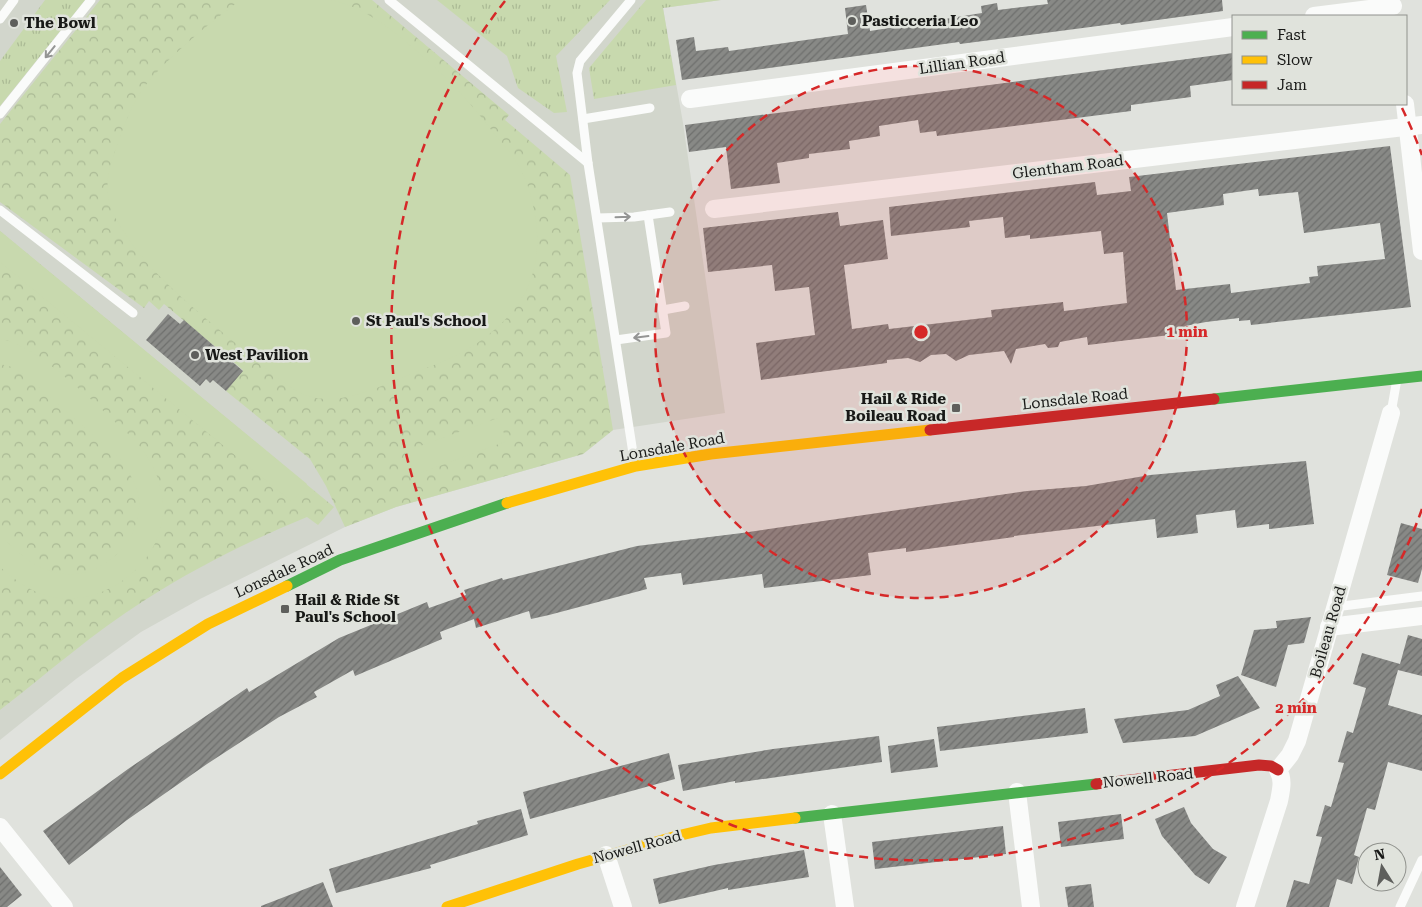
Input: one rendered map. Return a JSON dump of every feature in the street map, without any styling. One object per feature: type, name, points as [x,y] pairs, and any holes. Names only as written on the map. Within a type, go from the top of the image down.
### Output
[{"type":"main road","name":"Lonsdale Road","points":[[0,774],[122,678],[208,624],[340,560],[480,511],[636,466],[711,454],[1422,376]]},
{"type":"main road","name":"Nowell Road","points":[[447,907],[654,840],[711,828],[1259,765],[1271,766],[1278,770]]},
{"type":"street","points":[[1323,15],[1393,7]]},
{"type":"street","name":"Lillian Road","points":[[690,99],[1232,27]]},
{"type":"street","points":[[1405,105],[1415,126],[1422,251]]},
{"type":"street","name":"Glentham Road","points":[[714,208],[1415,126]]},
{"type":"street","name":"Boileau Road","points":[[1278,770],[1297,741],[1391,413]]},
{"type":"street","points":[[1329,627],[1422,616]]},
{"type":"street","points":[[1245,907],[1279,801],[1282,776],[1278,770]]},
{"type":"street","points":[[1017,792],[1032,907]]},
{"type":"street","points":[[832,814],[845,907]]},
{"type":"street","points":[[0,827],[64,907]]},
{"type":"street","points":[[606,855],[622,907]]},
{"type":"lane","points":[[0,19],[14,0]]},
{"type":"lane","points":[[0,114],[91,0]]},
{"type":"lane","points":[[389,0],[588,163]]},
{"type":"lane","points":[[631,0],[580,61],[578,85],[588,163],[636,466]]},
{"type":"lane","points":[[583,119],[650,108]]},
{"type":"lane","points":[[0,210],[133,313]]},
{"type":"lane","points":[[597,218],[670,212]]},
{"type":"lane","points":[[616,340],[666,333],[648,215]]},
{"type":"lane","points":[[663,310],[685,306]]},
{"type":"lane","name":"Boileau Road","points":[[1391,413],[1397,379]]},
{"type":"lane","points":[[1335,607],[1422,596]]},
{"type":"lane","points":[[1400,907],[1422,860]]},
{"type":"shaded area","name":"St Paul's School","points":[[0,0],[721,0],[663,8],[683,123],[725,413],[613,430],[583,454],[396,507],[345,527],[200,599],[141,632],[76,679],[0,740]]},
{"type":"green space","points":[[45,0],[85,0],[0,106],[0,61]]},
{"type":"green space","points":[[100,0],[372,0],[509,115],[505,120],[570,175],[613,430],[583,454],[396,507],[345,527],[326,486],[310,459],[226,391],[243,370],[164,304],[159,310],[149,301],[144,308],[0,202],[0,124]]},
{"type":"green space","points":[[241,0],[331,0],[347,4],[378,20],[407,42],[445,77],[510,152],[521,170],[531,196],[536,222],[536,261],[524,294],[515,308],[503,322],[473,346],[457,355],[360,394],[336,399],[312,397],[300,393],[284,383],[185,300],[164,281],[129,240],[111,209],[108,176],[112,159],[129,113],[141,92],[160,69],[202,30]]},
{"type":"green space","points":[[437,0],[610,0],[556,56],[567,112],[554,113],[518,88],[507,56]]},
{"type":"green space","points":[[646,0],[721,0],[663,8],[676,85],[594,99],[589,68]]},
{"type":"green space","points":[[0,231],[334,507],[318,525],[307,517],[265,535],[184,576],[108,625],[0,710]]},
{"type":"green space","points":[[0,231],[307,484],[292,502],[0,262]]},
{"type":"green space","points":[[0,339],[15,343],[32,352],[69,380],[132,437],[154,468],[160,486],[163,505],[161,525],[155,545],[143,562],[129,576],[112,587],[93,595],[72,599],[45,595],[18,581],[0,567],[0,535],[29,561],[50,571],[66,574],[82,573],[98,568],[123,548],[132,534],[138,519],[139,502],[132,478],[118,457],[25,375],[12,367],[0,364]]},
{"type":"green space","points":[[498,418],[507,441],[415,475],[406,451]]},
{"type":"building","points":[[1047,0],[1222,0],[1223,11],[960,44],[959,42],[682,80],[676,40],[694,37],[696,51],[728,47],[729,51],[848,34],[845,8],[866,5],[870,31],[982,13],[981,6],[997,3],[998,10],[1048,4]]},
{"type":"building","points":[[1232,53],[1232,80],[1190,86],[1191,97],[1131,105],[1131,111],[937,136],[936,131],[920,133],[918,120],[879,126],[880,136],[849,141],[850,149],[809,154],[809,158],[777,163],[780,183],[731,189],[726,147],[689,152],[685,125]]},
{"type":"building","points":[[1390,146],[1411,307],[1251,325],[1250,320],[1239,321],[1239,318],[1185,326],[1186,333],[1088,345],[1087,337],[1060,342],[1058,347],[1048,348],[1045,344],[1016,349],[1011,364],[1004,351],[969,355],[956,361],[946,354],[931,355],[920,362],[908,358],[887,360],[887,363],[761,380],[756,343],[815,335],[809,287],[775,291],[772,265],[708,272],[703,228],[838,212],[840,226],[883,220],[888,259],[844,265],[852,329],[888,324],[889,329],[992,317],[991,310],[1063,302],[1064,311],[1127,303],[1123,252],[1104,254],[1101,231],[1030,239],[1030,235],[1005,238],[1003,217],[969,221],[970,227],[891,236],[889,207],[1095,182],[1097,195],[1131,191],[1129,177]],"holes":[[[1258,189],[1259,196],[1298,192],[1304,233],[1380,223],[1385,259],[1317,266],[1318,276],[1309,277],[1310,283],[1231,293],[1230,284],[1176,290],[1167,213],[1224,205],[1223,194]]]},
{"type":"building","name":"West Pavilion","points":[[168,314],[180,324],[184,320],[243,371],[226,391],[213,380],[210,383],[206,379],[200,386],[146,340]]},
{"type":"building","points":[[1306,461],[1314,524],[1269,529],[1269,524],[1237,528],[1235,510],[1196,515],[1198,533],[1157,538],[1155,519],[1014,536],[906,552],[906,548],[868,553],[871,575],[764,588],[762,574],[683,585],[681,573],[644,578],[647,589],[549,615],[531,619],[529,611],[476,628],[474,619],[440,632],[442,639],[355,676],[353,670],[314,692],[317,697],[279,717],[207,764],[127,820],[69,865],[43,831],[128,769],[247,688],[249,692],[339,638],[427,602],[429,608],[466,595],[464,590],[502,578],[503,580],[637,546],[742,533],[1027,491],[1086,486],[1150,475]]},
{"type":"building","points":[[1401,523],[1422,529],[1422,569],[1418,583],[1387,575]]},
{"type":"building","points":[[1311,617],[1304,643],[1288,645],[1276,687],[1241,675],[1254,630],[1277,628],[1276,621]]},
{"type":"building","points":[[1408,635],[1422,639],[1422,676],[1398,670],[1388,705],[1422,715],[1422,771],[1388,762],[1375,810],[1367,808],[1354,855],[1357,856],[1357,865],[1352,884],[1337,879],[1329,907],[1286,907],[1294,880],[1309,884],[1322,837],[1316,836],[1325,805],[1331,807],[1344,763],[1338,762],[1347,731],[1353,733],[1366,688],[1353,684],[1362,653],[1400,664]]},
{"type":"building","points":[[1238,676],[1260,708],[1195,736],[1123,743],[1114,719],[1188,710],[1220,696],[1216,685]]},
{"type":"building","points":[[1085,708],[1088,733],[940,751],[937,727]]},
{"type":"building","points":[[879,736],[882,762],[735,783],[735,781],[683,791],[678,765],[773,749]]},
{"type":"building","points":[[934,739],[938,767],[891,773],[888,746]]},
{"type":"building","points":[[669,753],[675,779],[530,819],[523,792]]},
{"type":"building","points":[[1184,807],[1191,823],[1213,849],[1227,857],[1209,884],[1195,875],[1162,836],[1155,819]]},
{"type":"building","points":[[521,809],[528,835],[430,865],[431,868],[336,893],[329,869],[478,824],[477,821]]},
{"type":"building","points":[[1121,814],[1124,839],[1061,847],[1058,822]]},
{"type":"building","points":[[1003,826],[1006,854],[875,869],[872,842]]},
{"type":"building","points":[[804,850],[809,877],[728,890],[728,888],[659,904],[653,879],[714,865]]},
{"type":"building","points":[[0,867],[22,895],[7,907],[0,907]]},
{"type":"building","points":[[323,882],[333,907],[261,907],[261,906]]},
{"type":"building","points":[[1091,884],[1094,907],[1068,907],[1065,887]]},
{"type":"traffic: fast","points":[[1214,399],[1422,376]]},
{"type":"traffic: fast","points":[[287,586],[340,560],[507,503]]},
{"type":"traffic: fast","points":[[795,818],[1096,784]]},
{"type":"traffic: slow","points":[[507,503],[636,466],[711,454],[930,430]]},
{"type":"traffic: slow","points":[[0,774],[122,678],[208,624],[287,586]]},
{"type":"traffic: slow","points":[[447,907],[578,864],[677,836],[711,828],[795,818]]},
{"type":"traffic: jam","points":[[930,430],[1214,399]]},
{"type":"traffic: jam","points":[[1096,784],[1259,765],[1271,766],[1278,770]]},
{"type":"place","name":"Pasticceria Leo","points":[[852,21]]},
{"type":"place","name":"The Bowl","points":[[14,23]]},
{"type":"place","name":"St Paul's School","points":[[356,321]]},
{"type":"place","name":"West Pavilion","points":[[195,355]]},
{"type":"place","name":"Hail & Ride Boileau Road","points":[[956,408]]},
{"type":"place","name":"Hail & Ride St Paul's School","points":[[285,609]]}]
